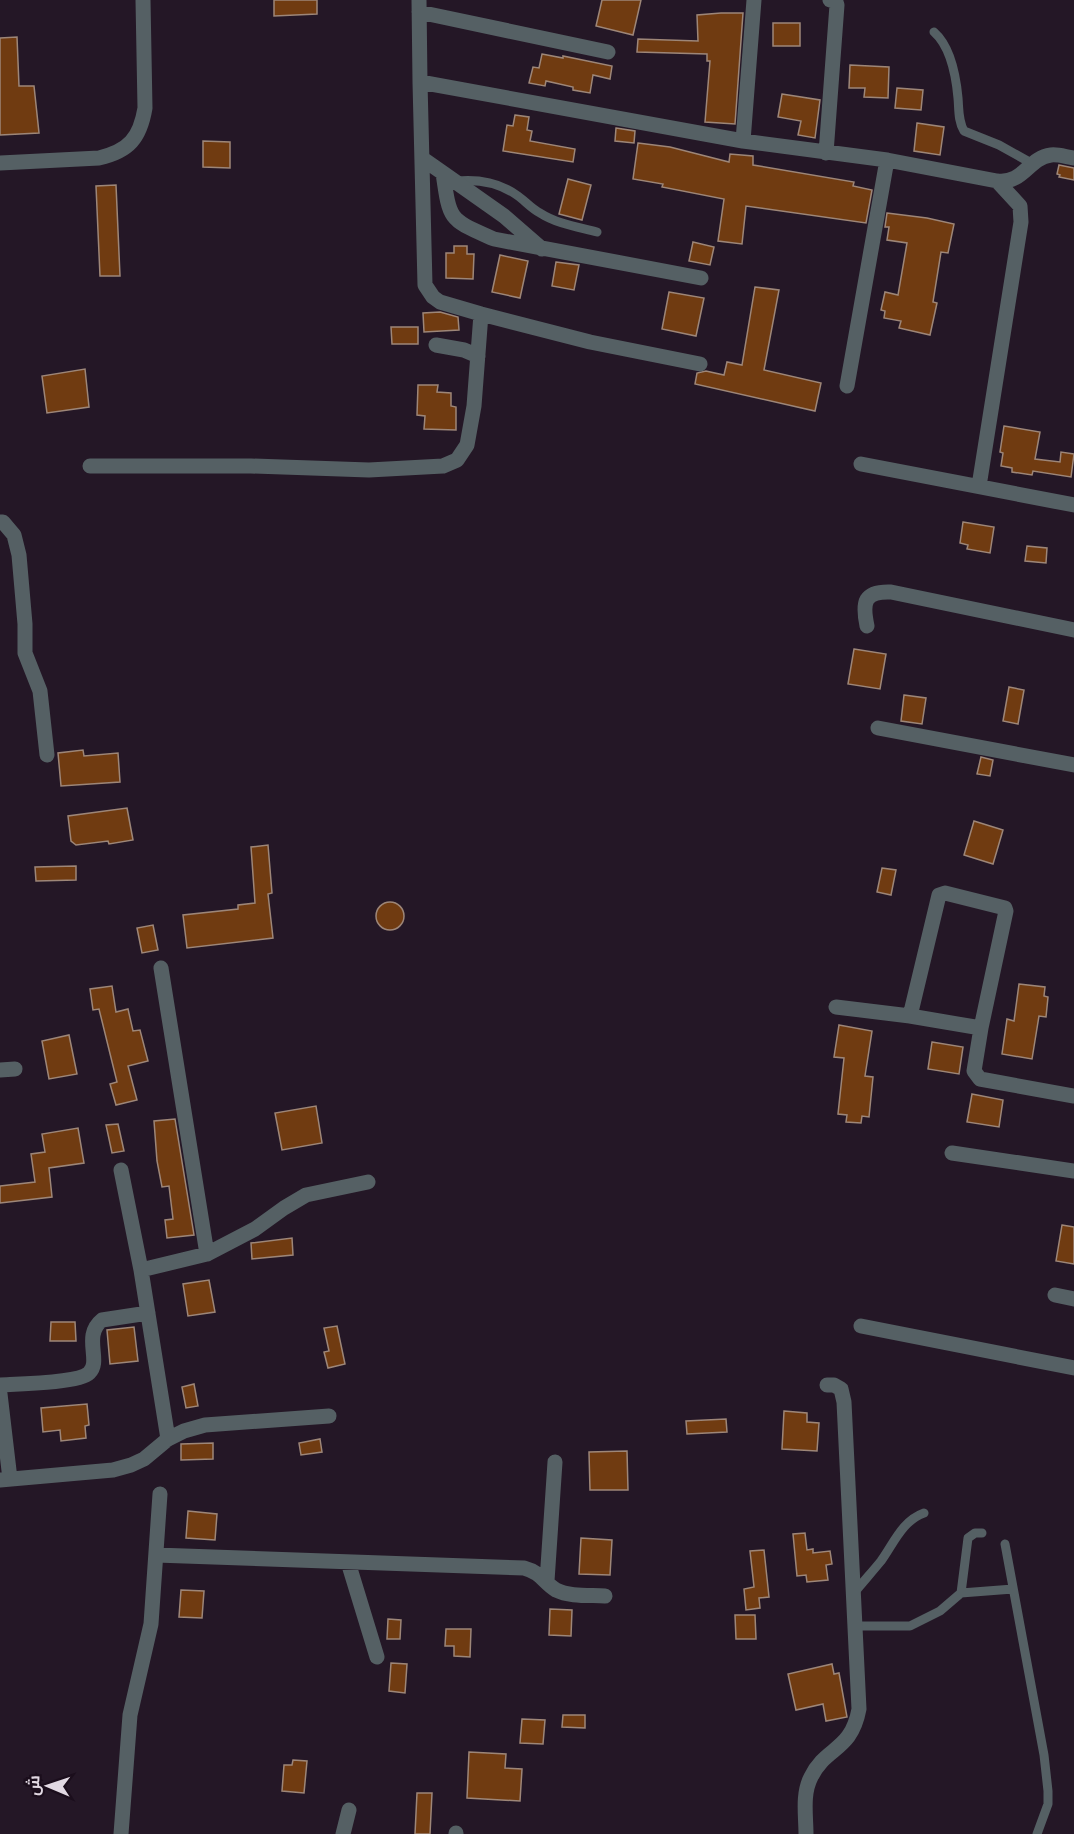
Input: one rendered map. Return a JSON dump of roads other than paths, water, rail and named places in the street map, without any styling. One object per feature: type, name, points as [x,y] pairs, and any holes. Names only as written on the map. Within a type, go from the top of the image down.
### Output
[{"type":"street","points":[[0,163],[99,158],[114,155],[127,147],[143,123],[145,108],[143,0]]},
{"type":"street","points":[[743,141],[754,0]]},
{"type":"street","points":[[826,153],[837,5],[836,2],[830,0]]},
{"type":"street","points":[[608,52],[419,6],[426,285],[433,297],[440,302],[481,314],[590,342],[700,364]]},
{"type":"street","points":[[420,82],[743,141],[887,160],[1004,182],[1015,179],[1047,155],[1074,158]]},
{"type":"street","points":[[423,159],[504,216],[542,249]]},
{"type":"street","points":[[847,386],[887,160]]},
{"type":"street","points":[[449,177],[449,211],[454,218],[463,225],[494,239],[701,278]]},
{"type":"street","points":[[980,486],[1021,222],[1020,206],[997,181]]},
{"type":"street","points":[[90,466],[251,465],[369,470],[443,466],[457,460],[467,445],[474,406],[481,314]]},
{"type":"street","points":[[436,345],[464,350],[478,356]]},
{"type":"street","points":[[861,464],[1074,505]]},
{"type":"street","points":[[0,522],[3,522],[14,535],[19,555],[25,653],[40,691],[47,755]]},
{"type":"street","points":[[867,626],[864,615],[866,599],[871,594],[891,592],[1074,630]]},
{"type":"street","points":[[878,728],[1074,765]]},
{"type":"street","points":[[910,1016],[939,895],[945,893],[1005,908],[974,1071],[980,1079],[1074,1096]]},
{"type":"street","points":[[161,968],[207,1254]]},
{"type":"street","points":[[836,1007],[910,1016],[981,1029]]},
{"type":"street","points":[[952,1153],[1074,1171]]},
{"type":"street","points":[[121,1170],[141,1270],[168,1439]]},
{"type":"street","points":[[141,1270],[207,1254],[255,1229],[306,1195],[368,1182]]},
{"type":"street","points":[[1055,1295],[1074,1299]]},
{"type":"street","points":[[0,1386],[82,1377],[93,1367],[93,1331],[97,1324],[102,1320],[148,1313]]},
{"type":"street","points":[[861,1326],[1074,1368]]},
{"type":"street","points":[[806,1834],[806,1792],[810,1779],[817,1766],[846,1741],[856,1726],[859,1709],[844,1402],[841,1389],[834,1385],[827,1385]]},
{"type":"street","points":[[0,1394],[5,1479],[113,1470],[131,1466],[144,1459],[168,1439],[184,1431],[205,1425],[329,1416]]},
{"type":"street","points":[[547,1581],[555,1462]]},
{"type":"street","points":[[121,1834],[130,1715],[151,1624],[160,1494]]},
{"type":"street","points":[[156,1555],[524,1568],[537,1574],[563,1593],[605,1596]]},
{"type":"street","points":[[348,1562],[377,1657]]},
{"type":"street","points":[[343,1834],[349,1810]]},
{"type":"lane","points":[[934,32],[943,42],[949,55],[957,85],[959,119],[964,131],[999,145],[1033,164]]},
{"type":"lane","points":[[449,177],[490,182],[516,195],[539,213],[551,219],[597,232]]},
{"type":"lane","points":[[854,1593],[882,1559],[906,1524],[915,1516],[924,1513]]},
{"type":"lane","points":[[961,1593],[968,1538],[975,1533],[982,1533]]},
{"type":"lane","points":[[1005,1544],[1044,1755],[1048,1791],[1048,1804],[1037,1834]]},
{"type":"lane","points":[[855,1626],[910,1626],[940,1611],[961,1593],[1013,1589]]}]
